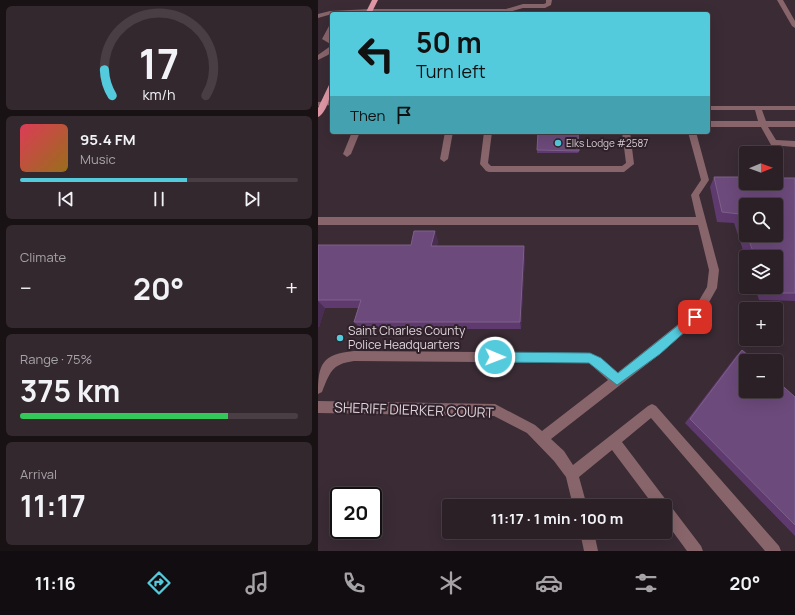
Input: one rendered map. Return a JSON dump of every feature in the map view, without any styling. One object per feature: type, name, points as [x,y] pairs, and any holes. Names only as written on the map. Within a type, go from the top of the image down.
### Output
[{"type":"main road","points":[[369,12],[375,0]]},
{"type":"main road","points":[[318,115],[330,91]]},
{"type":"street","points":[[508,12],[524,3],[545,6],[549,4],[549,0]]},
{"type":"street","points":[[780,0],[795,26]]},
{"type":"street","points":[[318,16],[330,13]]},
{"type":"street","points":[[318,42],[325,39],[330,30]]},
{"type":"street","points":[[325,39],[330,43]]},
{"type":"street","points":[[318,58],[326,54],[330,49]]},
{"type":"street","points":[[710,108],[795,108]]},
{"type":"street","points":[[758,108],[763,124],[774,143],[795,144]]},
{"type":"street","points":[[710,124],[795,124]]},
{"type":"street","points":[[347,154],[355,134]]},
{"type":"street","points":[[444,159],[449,134]]},
{"type":"street","points":[[488,134],[484,164],[488,169],[624,169],[630,164],[626,134]]},
{"type":"street","points":[[541,439],[656,350],[695,317],[712,288],[714,270],[695,195],[705,180],[693,134]]},
{"type":"street","points":[[318,221],[701,221]]},
{"type":"street","points":[[318,388],[325,370],[331,361],[354,356],[590,358],[597,362],[617,380]]},
{"type":"street","name":"SHERIFF DIERKER COURT","points":[[318,407],[494,410],[531,429],[559,456],[572,474],[578,499]]},
{"type":"street","points":[[572,474],[614,442],[652,410],[774,551]]},
{"type":"street","points":[[614,442],[657,499]]},
{"type":"street","points":[[672,519],[696,551]]},
{"type":"street","points":[[588,539],[591,551]]},
{"type":"building","name":"Elks Lodge #2587","points":[[538,134],[578,134],[579,151],[537,150]]},
{"type":"building","points":[[714,177],[739,177],[739,190],[783,190],[783,178],[795,178],[795,293],[783,293],[783,250],[752,250],[750,242],[783,242],[783,198],[739,198],[739,214],[722,212]]},
{"type":"building","points":[[414,231],[435,231],[431,246],[524,246],[520,322],[354,322],[361,300],[318,300],[318,245],[411,245]]},
{"type":"building","points":[[742,350],[747,354],[739,354],[739,398],[783,398],[783,386],[795,397],[795,525],[690,419]]},
{"type":"place","name":"Elks Lodge #2587","points":[[558,143]]},
{"type":"place","name":"Saint Charles County Police Headquarters","points":[[340,338]]},
{"type":"route","points":[[495,357],[590,358],[597,362],[617,380],[695,317]]}]
